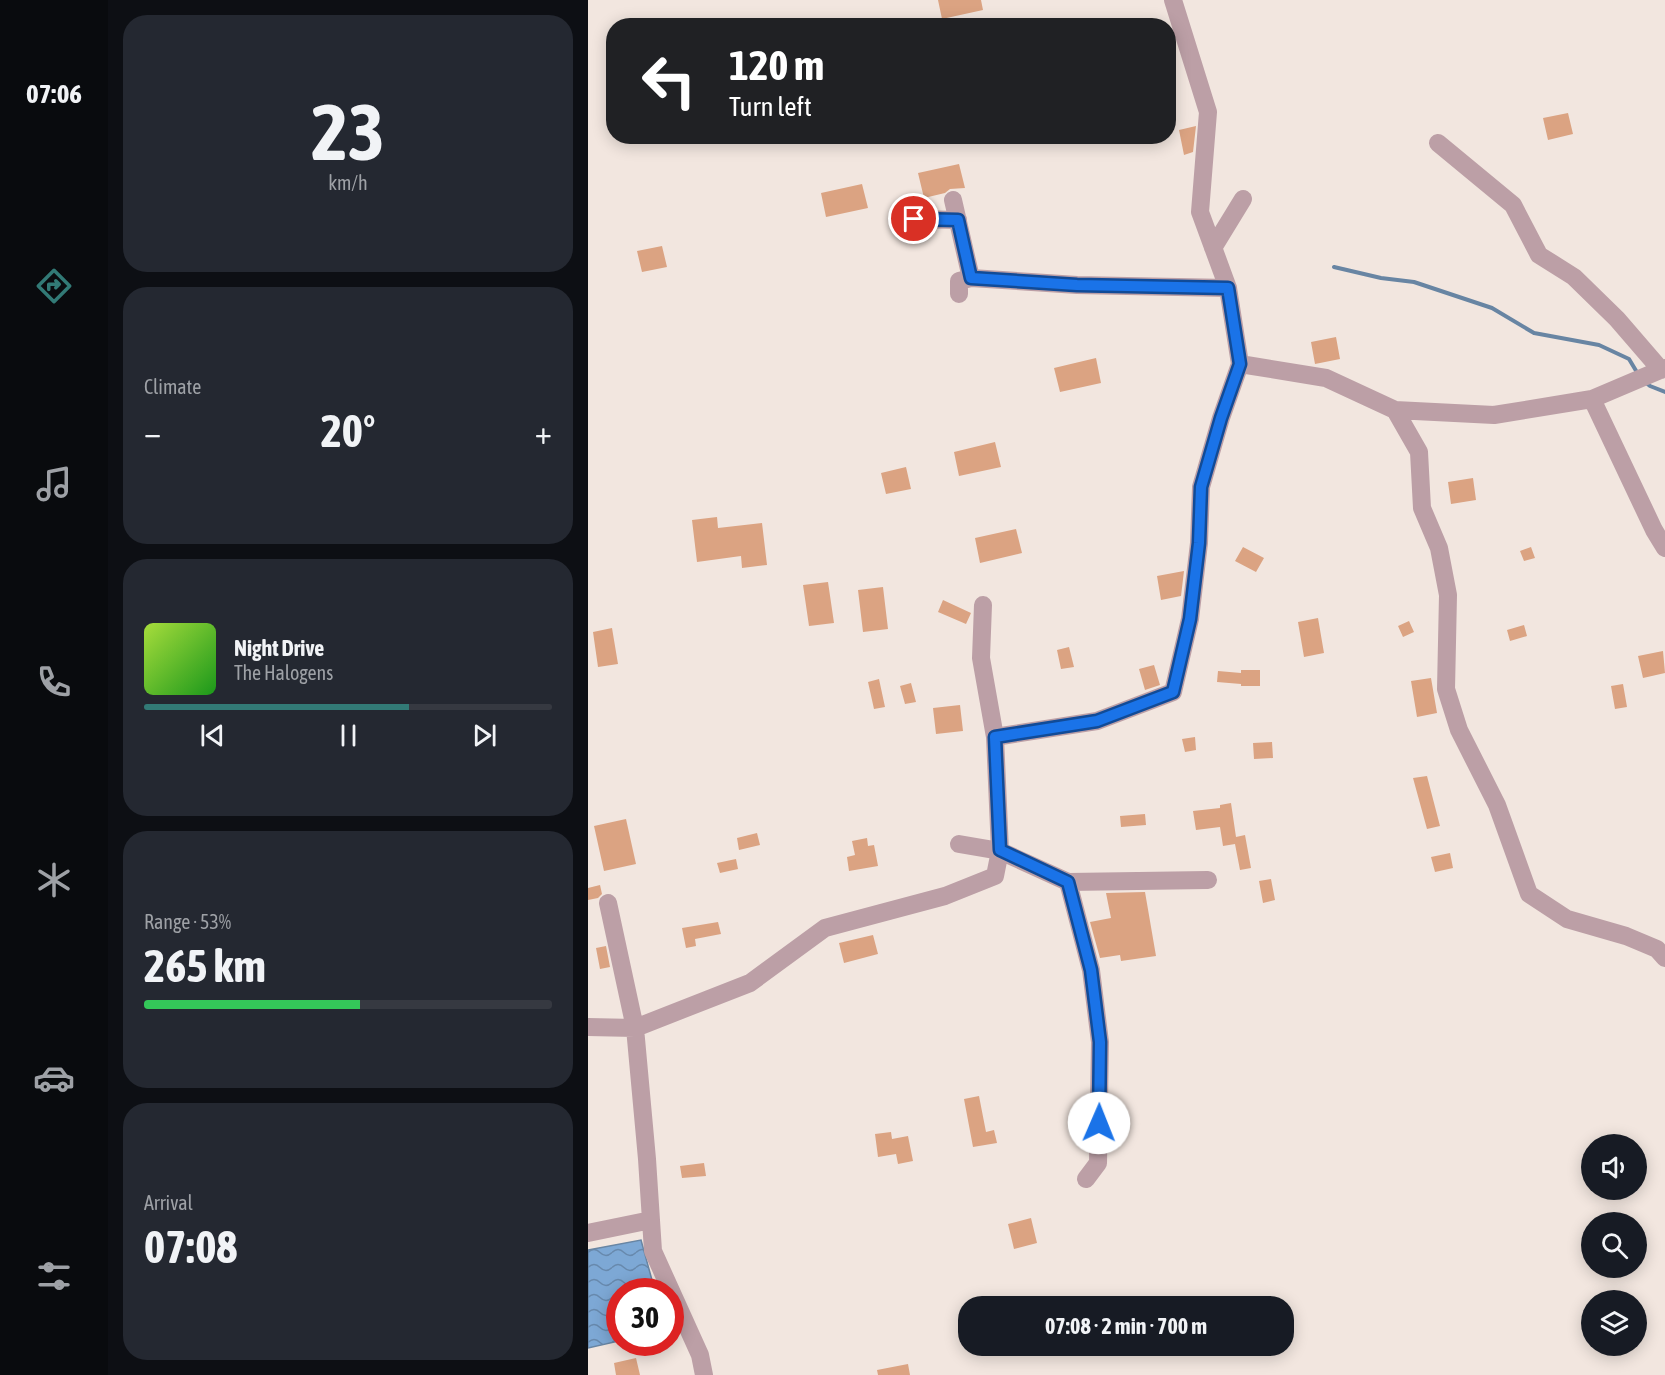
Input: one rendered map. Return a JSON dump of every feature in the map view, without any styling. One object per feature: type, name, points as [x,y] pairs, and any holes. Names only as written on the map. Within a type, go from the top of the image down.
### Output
[{"type":"street","points":[[1173,0],[1174,18]]},
{"type":"street","points":[[995,737],[1097,721],[1173,692],[1190,619],[1199,543],[1201,487],[1240,364],[1228,288],[1200,212],[1208,112],[1176,34]]},
{"type":"street","points":[[1240,364],[1326,378],[1395,410],[1494,415],[1592,399],[1663,369],[1574,277],[1539,255],[1513,205],[1438,143]]},
{"type":"street","points":[[1213,248],[1243,199]]},
{"type":"street","points":[[953,200],[971,278]]},
{"type":"street","points":[[914,219],[958,220]]},
{"type":"street","points":[[959,294],[959,281],[971,278],[1077,285],[1228,288]]},
{"type":"street","points":[[1592,399],[1654,530],[1665,548]]},
{"type":"street","points":[[1395,410],[1419,452],[1422,508],[1439,548],[1448,595],[1446,689],[1459,730],[1497,805],[1529,894],[1567,919],[1626,936],[1657,949],[1665,958]]},
{"type":"street","points":[[588,1028],[634,1028],[750,983],[825,928],[945,896],[995,876],[1000,850],[995,737],[981,658],[983,605]]},
{"type":"street","points":[[959,844],[1000,850],[1068,882],[1208,880]]},
{"type":"street","points":[[1068,882],[1091,970],[1100,1042],[1098,1163],[1086,1179]]},
{"type":"street","points":[[608,903],[634,1028],[653,1251],[700,1355],[704,1375]]},
{"type":"street","points":[[588,1233],[651,1220]]},
{"type":"water","points":[[641,1240],[651,1278],[606,1278],[606,1344],[588,1348],[588,1250]]},
{"type":"building","points":[[938,0],[981,0],[983,10],[942,18]]},
{"type":"building","points":[[1568,113],[1573,134],[1548,140],[1543,118]]},
{"type":"building","points":[[1196,126],[1193,152],[1184,155],[1179,130]]},
{"type":"building","points":[[959,164],[965,188],[950,189],[945,193],[924,198],[918,173]]},
{"type":"building","points":[[862,184],[868,208],[826,217],[821,193]]},
{"type":"building","points":[[662,246],[667,267],[642,272],[637,251]]},
{"type":"building","points":[[1336,337],[1340,359],[1315,364],[1311,342]]},
{"type":"building","points":[[1096,358],[1101,383],[1060,392],[1054,368]]},
{"type":"building","points":[[995,442],[1001,467],[959,476],[954,452]]},
{"type":"building","points":[[906,467],[911,489],[886,494],[881,473]]},
{"type":"building","points":[[1473,478],[1476,500],[1451,504],[1448,482]]},
{"type":"building","points":[[717,517],[718,528],[762,523],[767,565],[742,568],[741,556],[697,562],[692,520]]},
{"type":"building","points":[[1016,529],[1022,553],[980,563],[975,538]]},
{"type":"building","points":[[1243,547],[1264,558],[1256,572],[1235,561]]},
{"type":"building","points":[[1531,547],[1535,558],[1524,561],[1520,551]]},
{"type":"building","points":[[1184,571],[1181,596],[1161,600],[1157,576]]},
{"type":"building","points":[[828,582],[834,623],[809,626],[803,585]]},
{"type":"building","points":[[883,587],[888,629],[863,632],[858,590]]},
{"type":"building","points":[[943,600],[971,613],[966,624],[938,612]]},
{"type":"building","points":[[1318,618],[1324,653],[1304,657],[1298,622]]},
{"type":"building","points":[[1409,621],[1414,632],[1403,637],[1398,626]]},
{"type":"building","points":[[1524,625],[1527,636],[1510,641],[1507,630]]},
{"type":"building","points":[[612,628],[618,664],[598,667],[593,632]]},
{"type":"building","points":[[1069,647],[1074,667],[1061,669],[1057,650]]},
{"type":"building","points":[[1663,651],[1665,673],[1643,678],[1638,656]]},
{"type":"building","points":[[1154,665],[1160,685],[1145,690],[1139,669]]},
{"type":"building","points":[[1241,670],[1260,670],[1260,686],[1217,682],[1218,671],[1241,673]]},
{"type":"building","points":[[1431,678],[1437,713],[1417,717],[1411,681]]},
{"type":"building","points":[[879,679],[885,707],[874,709],[868,682]]},
{"type":"building","points":[[911,683],[916,702],[905,704],[900,686]]},
{"type":"building","points":[[1623,684],[1627,707],[1615,709],[1611,686]]},
{"type":"building","points":[[960,705],[963,731],[936,734],[933,708]]},
{"type":"building","points":[[1195,737],[1196,750],[1185,752],[1182,739]]},
{"type":"building","points":[[1272,742],[1273,758],[1254,759],[1253,743]]},
{"type":"building","points":[[1427,776],[1440,826],[1427,829],[1413,778]]},
{"type":"building","points":[[1231,803],[1236,837],[1245,835],[1251,868],[1240,870],[1235,844],[1223,846],[1220,827],[1196,830],[1193,811],[1220,808],[1220,805]]},
{"type":"building","points":[[1145,814],[1146,825],[1121,827],[1120,816]]},
{"type":"building","points":[[626,819],[636,864],[604,871],[594,826]]},
{"type":"building","points":[[757,833],[760,845],[739,850],[737,838]]},
{"type":"building","points":[[867,838],[868,846],[874,845],[878,866],[849,871],[847,857],[855,855],[852,841]]},
{"type":"building","points":[[1450,853],[1453,868],[1435,872],[1431,857]]},
{"type":"building","points":[[736,859],[738,869],[720,873],[717,863]]},
{"type":"building","points":[[1271,879],[1275,900],[1263,903],[1259,881]]},
{"type":"building","points":[[600,885],[602,894],[598,898],[588,900],[588,888]]},
{"type":"building","points":[[1145,892],[1156,956],[1121,961],[1120,955],[1100,958],[1090,922],[1111,918],[1106,893]]},
{"type":"building","points":[[718,922],[721,934],[695,939],[696,946],[686,948],[682,928]]},
{"type":"building","points":[[873,935],[878,954],[844,963],[839,943]]},
{"type":"building","points":[[606,946],[610,967],[600,969],[596,948]]},
{"type":"building","points":[[979,1096],[986,1132],[994,1130],[997,1143],[973,1147],[964,1099]]},
{"type":"building","points":[[891,1132],[892,1139],[908,1136],[913,1161],[898,1164],[896,1154],[878,1157],[875,1134]]},
{"type":"building","points":[[704,1163],[706,1176],[682,1178],[680,1166]]},
{"type":"building","points":[[1031,1218],[1037,1243],[1014,1249],[1008,1224]]},
{"type":"building","points":[[636,1358],[640,1375],[616,1375],[614,1363]]},
{"type":"building","points":[[908,1364],[910,1375],[878,1375],[877,1370]]},
{"type":"waterway","points":[[1334,267],[1381,278],[1414,282],[1492,308],[1534,333],[1599,345],[1629,359],[1638,374]]},
{"type":"waterway","points":[[1645,382],[1665,392]]},
{"type":"route","points":[[914,219],[958,220],[971,278],[1077,285],[1228,288],[1240,364],[1201,487],[1199,543],[1190,619],[1173,692],[1097,721],[995,737],[1000,850],[1068,882],[1091,970],[1100,1042],[1099,1123]]}]
